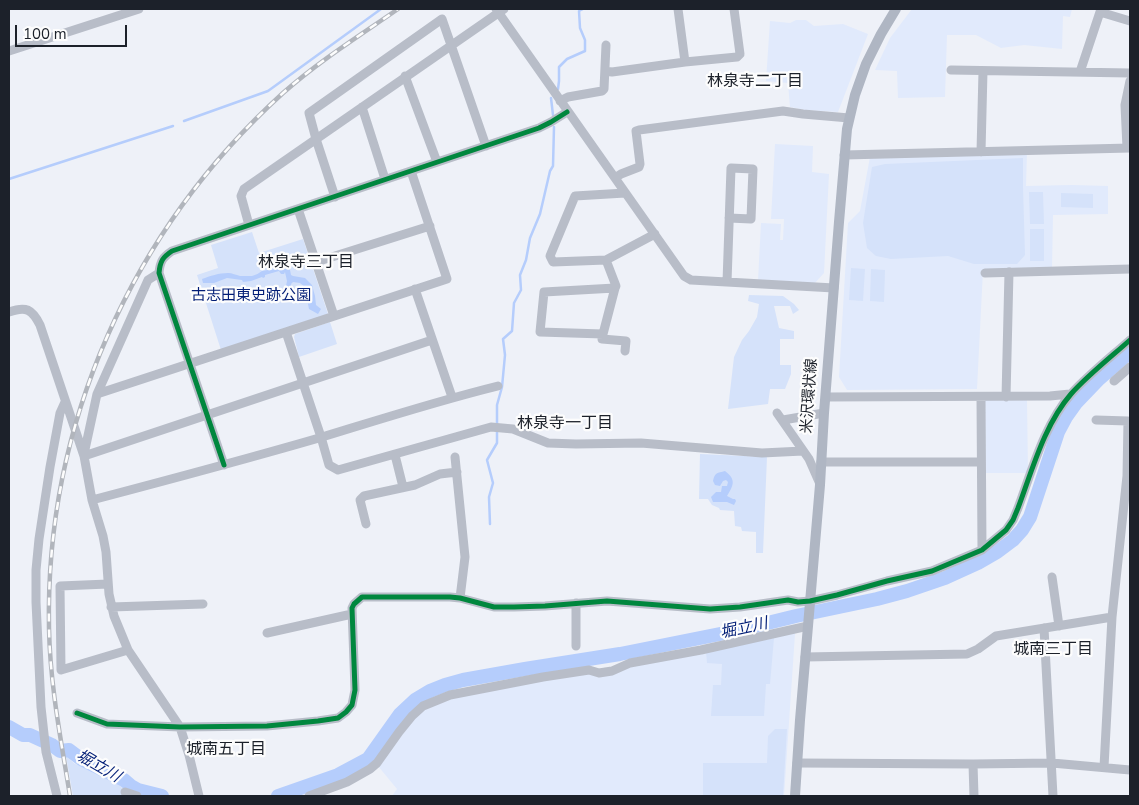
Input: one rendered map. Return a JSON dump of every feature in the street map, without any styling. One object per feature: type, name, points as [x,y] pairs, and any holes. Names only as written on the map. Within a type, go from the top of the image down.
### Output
[{"type":"main road","name":"米沢環状線","points":[[795,796],[844,155],[849,118],[866,64],[880,34],[896,9]]},
{"type":"street","points":[[9,51],[139,9]]},
{"type":"street","points":[[678,9],[685,62]]},
{"type":"street","points":[[605,71],[612,72],[685,62],[737,58],[740,54],[734,9]]},
{"type":"street","points":[[249,226],[241,196],[244,190],[499,10],[560,102],[684,276],[691,280],[727,282],[756,289],[834,288]]},
{"type":"street","points":[[1080,72],[1100,12],[1130,21]]},
{"type":"street","points":[[335,197],[309,113],[442,19],[486,146]]},
{"type":"street","points":[[560,102],[568,97],[604,90],[606,45]]},
{"type":"street","points":[[951,70],[1130,73]]},
{"type":"street","points":[[981,152],[983,71]]},
{"type":"street","points":[[405,76],[437,162]]},
{"type":"street","points":[[844,155],[1128,148],[1125,105],[1130,81]]},
{"type":"street","points":[[362,107],[385,180]]},
{"type":"street","points":[[615,178],[639,167],[636,131],[639,130],[783,111],[849,118]]},
{"type":"street","points":[[224,465],[159,273],[164,256],[172,251],[539,128],[568,112]]},
{"type":"street","points":[[727,282],[729,218],[732,168],[753,169],[751,219],[729,218]]},
{"type":"street","points":[[97,394],[447,279],[411,172]]},
{"type":"street","points":[[625,193],[575,196],[550,256],[554,262],[606,260],[655,234]]},
{"type":"street","points":[[298,209],[334,316]]},
{"type":"street","points":[[316,262],[430,226]]},
{"type":"street","points":[[606,260],[616,286],[602,339],[626,341],[625,351]]},
{"type":"street","points":[[985,273],[1130,269]]},
{"type":"street","points":[[1006,397],[1009,272]]},
{"type":"street","points":[[84,456],[97,394],[148,280],[159,273]]},
{"type":"street","points":[[602,334],[540,332],[544,292],[615,288]]},
{"type":"street","points":[[415,289],[452,398]]},
{"type":"street","points":[[9,312],[22,309],[30,310],[36,315],[40,325],[84,456],[92,500],[106,552],[111,606],[128,650],[180,727],[199,796]]},
{"type":"street","points":[[286,332],[329,465],[338,470],[491,427],[513,429],[548,443],[641,443],[762,453],[803,451]]},
{"type":"street","points":[[84,456],[432,340]]},
{"type":"street","points":[[77,713],[106,724],[180,727],[267,726],[338,718],[352,705],[355,690],[352,608],[362,597],[450,597],[494,607],[537,607],[607,601],[710,609],[788,600],[810,602],[932,571],[982,550],[1006,530],[1013,520],[1047,432],[1070,394],[1130,340]]},
{"type":"street","points":[[1114,381],[1130,367]]},
{"type":"street","points":[[92,500],[224,465],[498,386]]},
{"type":"street","points":[[826,397],[1006,397],[1070,394]]},
{"type":"street","points":[[981,397],[982,550]]},
{"type":"street","points":[[57,796],[46,752],[41,707],[36,570],[50,467],[60,413],[65,402]]},
{"type":"street","points":[[820,485],[809,459],[780,417],[824,414]]},
{"type":"street","points":[[1096,420],[1128,421],[1126,462],[1129,476],[1112,617],[1104,767]]},
{"type":"street","points":[[395,455],[403,487]]},
{"type":"street","points":[[455,457],[465,557],[460,598]]},
{"type":"street","points":[[821,462],[981,462]]},
{"type":"street","points":[[366,524],[360,500],[364,496],[415,485],[440,474],[457,472]]},
{"type":"street","points":[[1052,577],[1059,626]]},
{"type":"street","points":[[108,584],[60,586],[61,670],[128,650]]},
{"type":"street","points":[[111,606],[203,604]]},
{"type":"street","points":[[576,604],[576,646]]},
{"type":"street","points":[[267,633],[352,614]]},
{"type":"street","points":[[805,656],[968,654],[996,636],[1112,617]]},
{"type":"street","points":[[309,796],[348,782],[370,769],[377,763],[412,716],[423,706],[450,695],[562,674],[590,670],[600,673],[612,671],[630,663],[701,650],[808,625]]},
{"type":"street","points":[[1044,628],[1053,796]]},
{"type":"street","points":[[797,763],[973,764],[1052,762],[1130,770]]},
{"type":"street","points":[[973,764],[974,796]]},
{"type":"street","points":[[125,792],[137,796]]},
{"type":"shaded area","points":[[912,9],[1072,9],[1070,17],[1063,16],[1062,49],[1024,45],[1001,48],[976,35],[947,35],[945,97],[898,98],[897,71],[875,70],[890,38]]},
{"type":"shaded area","points":[[796,20],[806,20],[814,26],[843,24],[868,34],[838,112],[790,107],[788,83],[766,81],[770,21],[790,23]]},
{"type":"shaded area","points":[[775,144],[813,146],[812,172],[829,174],[824,273],[814,284],[758,281],[761,223],[781,224],[780,240],[783,240],[784,219],[771,219]]},
{"type":"shaded area","points":[[1027,152],[1026,186],[1108,186],[1108,214],[1053,215],[1052,268],[983,270],[977,389],[847,390],[839,377],[848,223],[860,211],[870,157]]},
{"type":"shaded area","points":[[985,400],[1027,400],[1028,473],[986,473]]},
{"type":"shaded area","points":[[794,633],[784,796],[392,796],[397,789],[378,766],[407,725],[422,711],[444,699]]},
{"type":"green space","points":[[1023,158],[1025,255],[1017,264],[974,264],[948,256],[891,259],[876,256],[867,248],[863,223],[872,167],[885,164]]},
{"type":"green space","points":[[1029,192],[1043,192],[1044,224],[1030,224]]},
{"type":"green space","points":[[1061,193],[1093,194],[1093,208],[1061,207]]},
{"type":"green space","points":[[1030,229],[1044,229],[1044,261],[1030,261]]},
{"type":"green space","name":"古志田東史跡公園","points":[[252,232],[259,253],[303,239],[328,314],[221,350],[197,275],[218,268],[211,245]]},
{"type":"green space","points":[[851,268],[865,269],[863,301],[849,300]]},
{"type":"green space","points":[[871,269],[885,270],[884,302],[870,301]]},
{"type":"green space","points":[[749,295],[783,296],[799,310],[793,314],[790,306],[774,306],[779,328],[794,331],[794,339],[780,339],[780,365],[791,365],[791,374],[785,389],[770,389],[768,404],[728,409],[734,357],[742,340],[757,317],[759,304],[748,301]]},
{"type":"green space","points":[[330,322],[337,344],[299,357],[295,334]]},
{"type":"green space","points":[[700,454],[767,457],[763,553],[756,553],[756,532],[742,531],[741,527],[735,526],[734,511],[720,510],[712,505],[708,499],[699,499]]},
{"type":"green space","points":[[774,638],[770,684],[766,684],[764,716],[711,716],[713,685],[721,685],[722,664],[707,663],[706,651]]},
{"type":"green space","points":[[775,729],[787,729],[783,796],[703,796],[703,763],[767,763],[768,736]]},
{"type":"green space","points":[[66,756],[75,764],[117,781],[124,791],[122,796],[73,796]]},
{"type":"water","points":[[288,263],[291,275],[305,278],[312,285],[316,305],[321,309],[318,314],[309,309],[310,291],[300,283],[293,282],[291,284],[292,288],[288,289],[285,272],[281,274],[279,271],[265,275],[263,278],[243,282],[242,280],[227,278],[214,283],[203,283],[202,279],[225,273],[252,276],[262,271],[278,269]]},
{"type":"water","points":[[725,471],[731,477],[733,483],[727,496],[735,499],[734,505],[727,502],[713,502],[711,497],[716,492],[721,492],[722,486],[727,486],[728,482],[726,480],[720,486],[715,485],[713,481],[717,473]]},
{"type":"waterway","points":[[184,121],[268,91],[381,9]]},
{"type":"waterway","points":[[558,89],[559,67],[567,59],[585,51],[585,40],[580,28],[579,11],[583,9]]},
{"type":"waterway","points":[[551,98],[553,115]]},
{"type":"waterway","points":[[9,179],[173,126]]},
{"type":"waterway","points":[[490,524],[489,497],[493,483],[487,460],[497,443],[497,405],[502,387],[505,355],[503,339],[512,331],[514,303],[521,290],[520,275],[553,166],[554,127]]},
{"type":"waterway","name":"堀立川","points":[[278,796],[338,775],[368,759],[400,714],[415,700],[445,685],[525,669],[620,654],[735,631],[877,599],[945,578],[978,563],[997,552],[1013,540],[1022,530],[1030,517],[1058,432],[1066,417],[1076,403],[1099,379],[1130,352]]},
{"type":"waterway","name":"堀立川","points":[[9,727],[23,735],[30,735],[52,745],[60,751],[69,750],[81,759],[124,780],[138,790],[162,796]]},
{"type":"railway","points":[[70,796],[51,670],[49,628],[52,552],[63,477],[81,405],[108,335],[142,268],[182,206],[229,147],[297,81],[339,49],[398,9]]},
{"type":"cycle path","points":[[224,465],[159,273],[164,257],[172,251],[539,128],[567,112]]},
{"type":"cycle path","points":[[77,713],[107,724],[180,727],[267,726],[338,718],[352,705],[355,690],[352,608],[362,597],[450,597],[494,607],[545,606],[607,601],[710,609],[788,600],[798,602],[810,601],[932,571],[982,550],[1006,530],[1013,520],[1046,434],[1062,406],[1085,380],[1130,340]]},
{"type":"district","name":"林泉寺二丁目","points":[[755,82]]},
{"type":"district","name":"林泉寺三丁目","points":[[306,263]]},
{"type":"district","name":"林泉寺一丁目","points":[[565,424]]},
{"type":"district","name":"城南三丁目","points":[[1053,650]]},
{"type":"district","name":"城南五丁目","points":[[226,750]]}]
